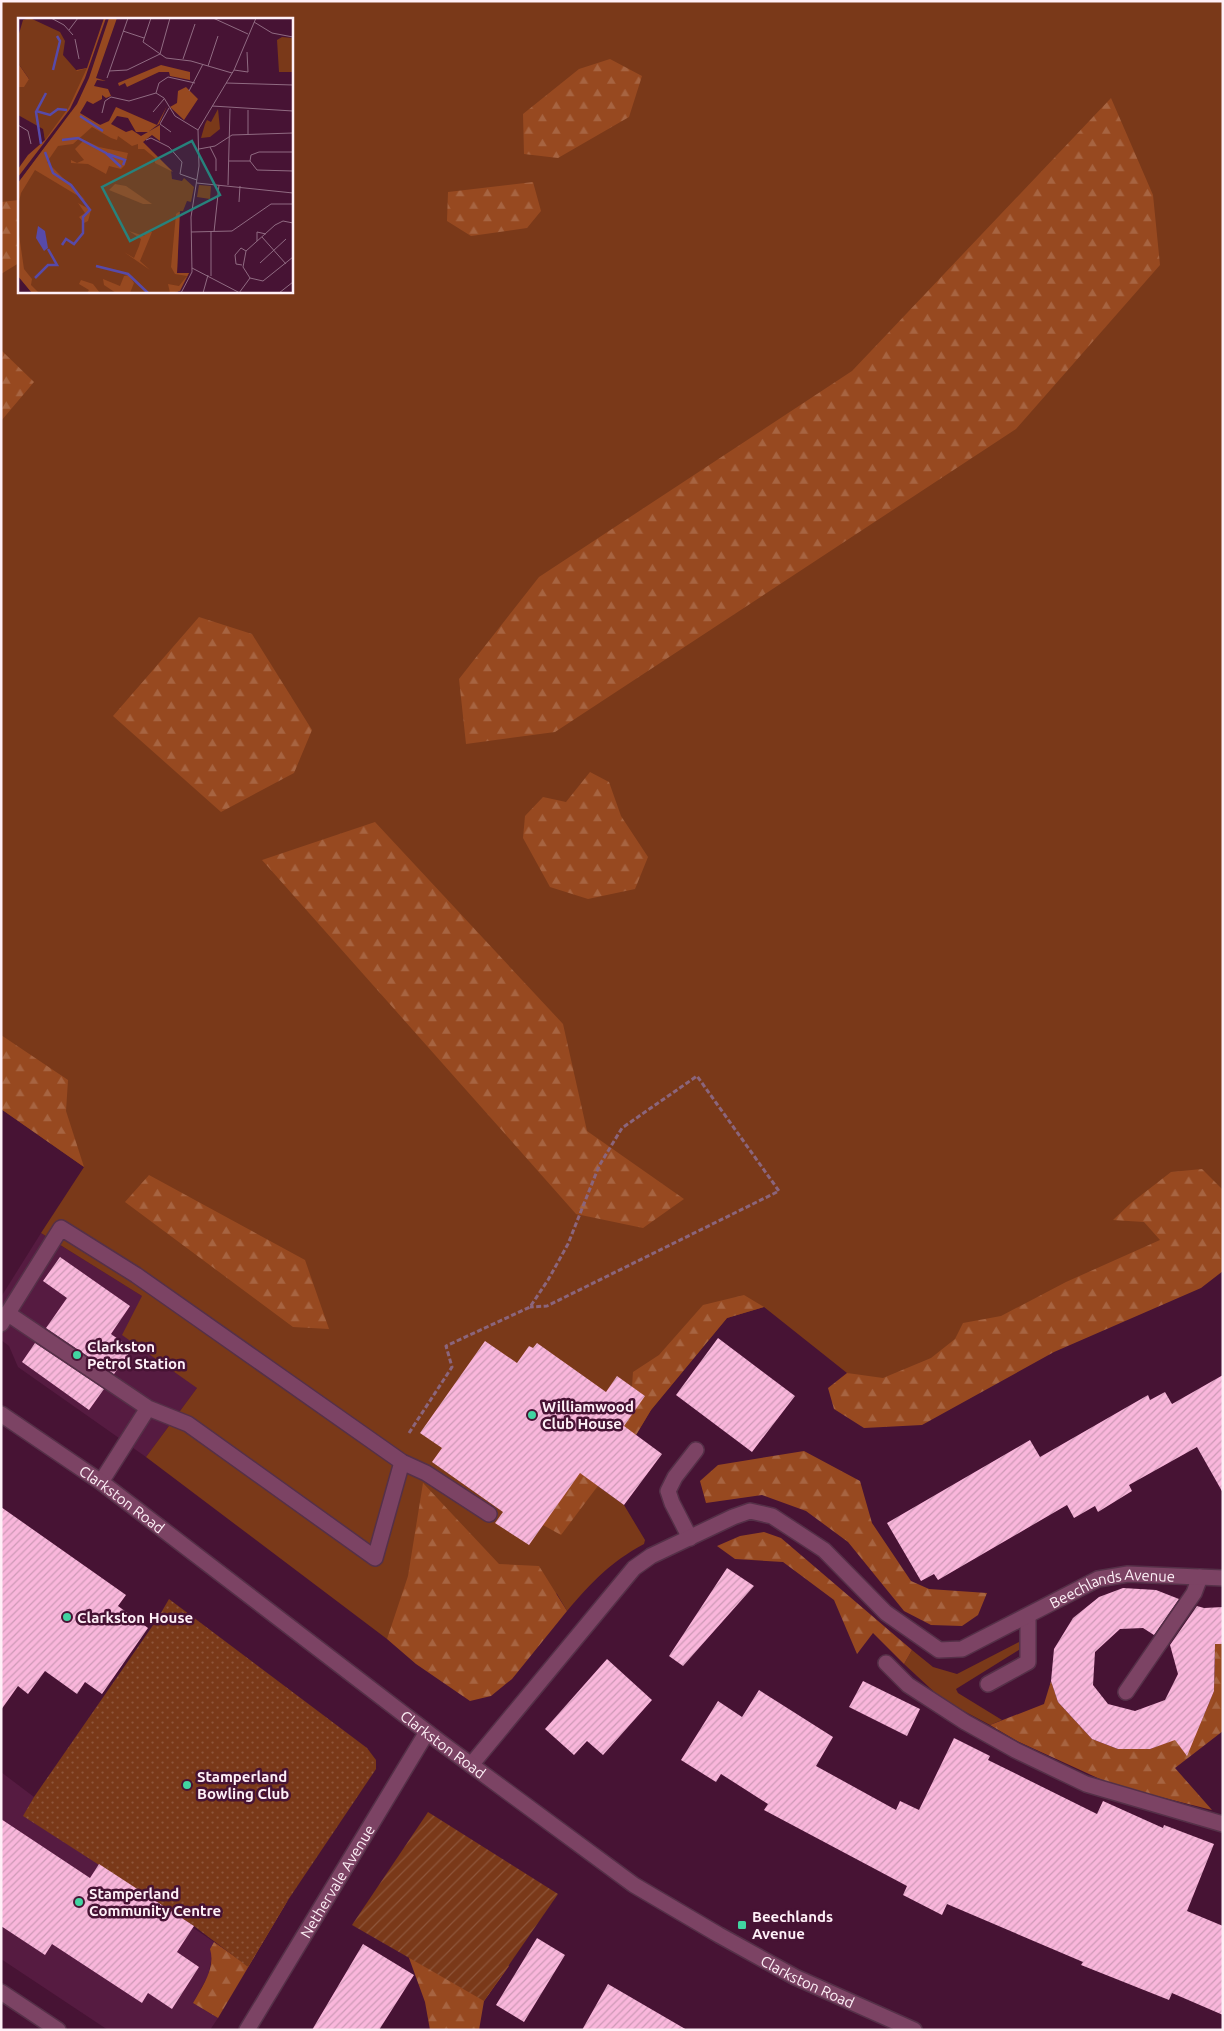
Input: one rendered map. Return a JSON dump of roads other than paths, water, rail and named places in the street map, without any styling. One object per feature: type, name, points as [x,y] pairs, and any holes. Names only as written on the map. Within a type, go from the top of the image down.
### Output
[{"type":"street","points":[[397,1459],[375,1558],[188,1424],[148,1408],[4,1319],[61,1228],[136,1275],[397,1459],[426,1473],[489,1514]]},
{"type":"street","points":[[101,1482],[148,1408]]},
{"type":"street","name":"Clarkston Road","points":[[1,1414],[101,1482],[427,1732],[604,1864],[667,1905],[795,1977],[914,2030]]},
{"type":"street","points":[[690,1538],[668,1492],[675,1477],[696,1450]]},
{"type":"street","name":"Beechlands Avenue","points":[[471,1765],[634,1568],[651,1556],[733,1517],[750,1511],[772,1516],[824,1550],[886,1613],[939,1650],[962,1649],[1098,1579],[1128,1574],[1223,1578]]},
{"type":"street","name":"Beechlands Avenue","points":[[1126,1692],[1194,1593],[1200,1577]]},
{"type":"street","points":[[988,1684],[1028,1662],[1028,1616]]},
{"type":"street","points":[[886,1663],[908,1685],[966,1722],[1015,1750],[1086,1784],[1223,1824]]},
{"type":"street","name":"Nethervale Avenue","points":[[246,2030],[427,1732]]},
{"type":"street","points":[[1,1992],[58,2030]]},
{"type":"place","name":"Clarkston Petrol Station","points":[[77,1355]]},
{"type":"place","name":"Williamwood Club House","points":[[532,1415]]},
{"type":"place","name":"Clarkston House","points":[[67,1617]]},
{"type":"place","name":"Stamperland Bowling Club","points":[[187,1785]]},
{"type":"place","name":"Stamperland Community Centre","points":[[79,1902]]},
{"type":"place","name":"Beechlands Avenue","points":[[742,1925]]}]
